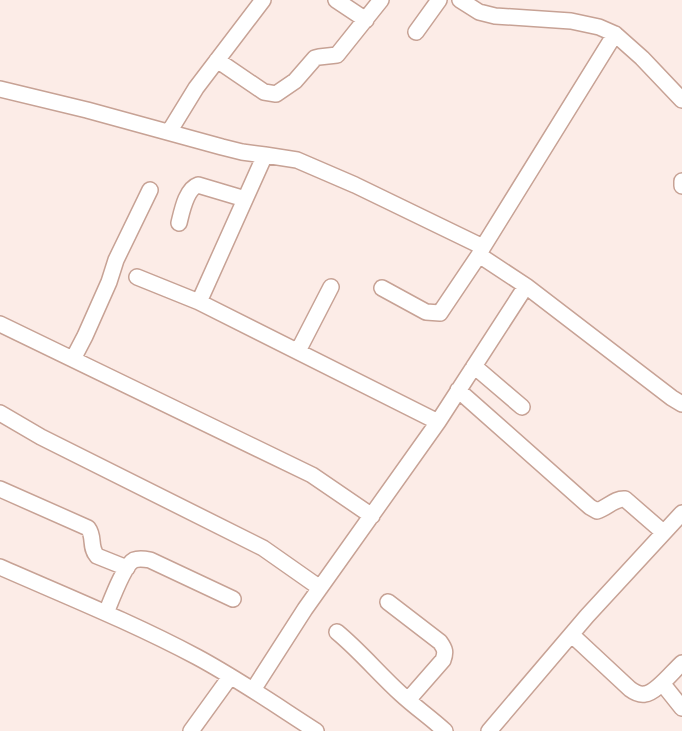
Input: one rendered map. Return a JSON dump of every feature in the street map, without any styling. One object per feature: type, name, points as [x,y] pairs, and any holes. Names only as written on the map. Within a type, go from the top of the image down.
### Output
[{"type":"street","points":[[169,132],[196,88],[263,0]]},
{"type":"street","points":[[336,0],[366,20]]},
{"type":"street","points":[[217,60],[264,92],[276,94],[295,82],[319,56],[337,56],[382,0]]},
{"type":"street","points":[[416,32],[439,0]]},
{"type":"street","points":[[460,0],[479,12],[495,16],[571,21],[599,27],[614,34],[642,58],[682,100]]},
{"type":"street","points":[[382,288],[426,312],[440,312],[481,251],[614,34]]},
{"type":"street","points":[[0,89],[242,152],[297,160],[355,185],[481,251],[682,404]]},
{"type":"street","points":[[199,302],[264,155]]},
{"type":"street","points":[[682,181],[682,186]]},
{"type":"street","points":[[179,222],[190,191],[195,186],[198,185],[245,199]]},
{"type":"street","points":[[73,359],[109,282],[116,260],[150,190]]},
{"type":"street","points":[[137,277],[199,302],[438,422]]},
{"type":"street","points":[[253,690],[320,588],[438,422],[526,286]]},
{"type":"street","points":[[298,352],[331,288]]},
{"type":"street","points":[[0,324],[312,474],[372,516]]},
{"type":"street","points":[[474,366],[522,407]]},
{"type":"street","points":[[458,390],[590,507],[597,511],[618,499],[625,499],[662,532]]},
{"type":"street","points":[[0,414],[41,437],[263,548],[320,588]]},
{"type":"street","points":[[0,489],[88,528],[92,532],[93,552],[97,556],[127,568]]},
{"type":"street","points":[[489,731],[587,616],[662,532],[682,513]]},
{"type":"street","points":[[106,612],[127,568],[135,560],[150,560],[233,600]]},
{"type":"street","points":[[0,567],[106,612],[198,657],[316,731]]},
{"type":"street","points":[[388,602],[440,642],[445,648],[446,654],[443,660],[408,700]]},
{"type":"street","points":[[337,632],[356,647],[384,678],[445,731]]},
{"type":"street","points":[[572,635],[635,692],[648,694],[682,664]]},
{"type":"street","points":[[191,731],[230,677]]},
{"type":"street","points":[[662,683],[682,708]]}]
